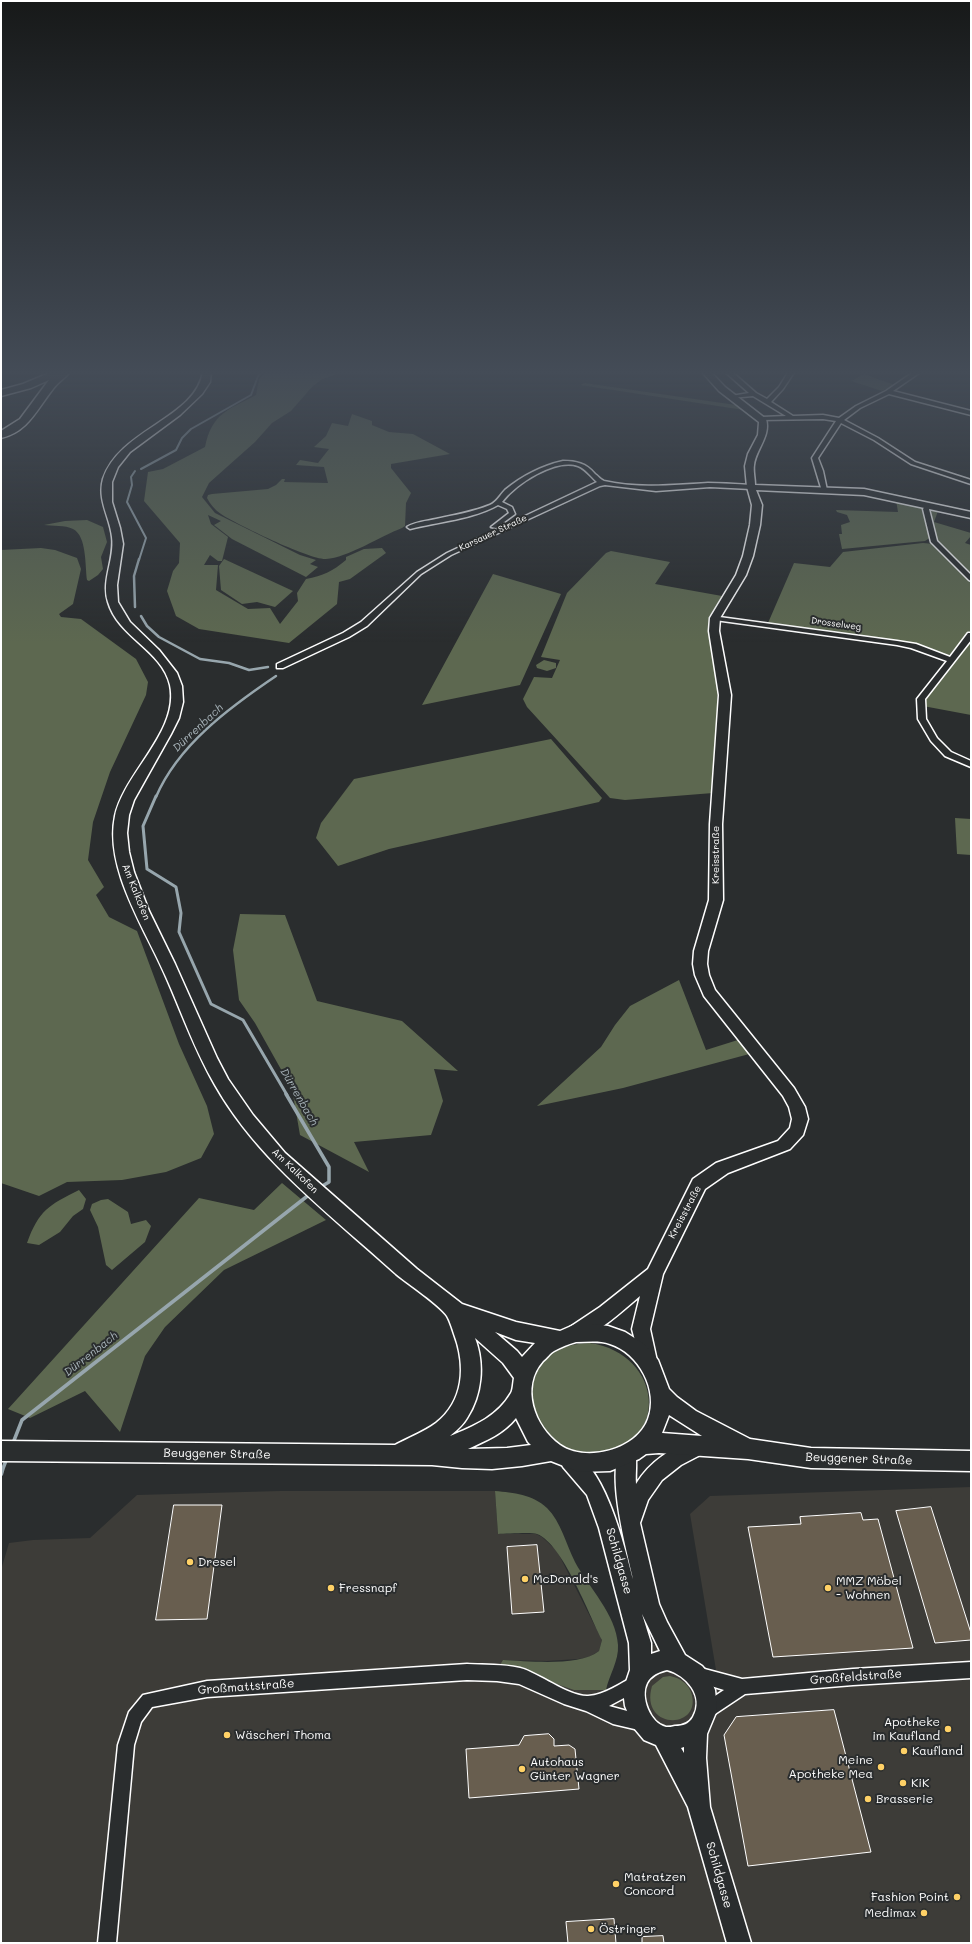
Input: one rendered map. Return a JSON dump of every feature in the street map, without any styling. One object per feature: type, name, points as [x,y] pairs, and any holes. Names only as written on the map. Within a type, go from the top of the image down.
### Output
[{"type":"main road","name":"Am Kalkofen","points":[[117,462],[106,484],[106,502],[118,536],[117,561],[112,586],[113,602],[123,621],[161,660],[172,675],[176,687],[177,699],[167,731],[130,794],[122,816],[120,837],[123,858],[130,881],[209,1058],[222,1083],[247,1120],[279,1158],[410,1275],[453,1308],[510,1357],[523,1375]]},
{"type":"main road","name":"Am Kalkofen","points":[[453,1308],[516,1331],[558,1338]]},
{"type":"main road","points":[[398,1454],[442,1431],[460,1412],[470,1389],[470,1351],[453,1308]]},
{"type":"main road","points":[[576,1333],[597,1333],[617,1338],[635,1349],[648,1361],[658,1378],[662,1395],[661,1410],[658,1422],[635,1449],[609,1461],[590,1463],[570,1460],[552,1451],[532,1432],[522,1409],[520,1396],[523,1375],[536,1353],[558,1338],[576,1333]]},
{"type":"main road","name":"Beuggener Straße","points":[[662,1395],[673,1408],[690,1420],[748,1449]]},
{"type":"main road","name":"Beuggener Straße","points":[[432,1455],[495,1425],[512,1409],[520,1396]]},
{"type":"main road","name":"Beuggener Straße","points":[[635,1449],[702,1445],[748,1449],[811,1458],[853,1460],[971,1461]]},
{"type":"main road","name":"Beuggener Straße","points":[[1,1451],[398,1454],[432,1455],[455,1458],[494,1458],[552,1451]]},
{"type":"street","points":[[715,618],[742,575],[755,525],[757,505],[751,487],[749,466],[750,462]]},
{"type":"street","points":[[816,462],[824,490]]},
{"type":"street","points":[[911,462],[971,482]]},
{"type":"street","points":[[410,527],[480,511],[499,503],[507,492],[528,478],[558,463],[580,464],[590,471],[601,483],[656,489],[710,485],[878,494],[971,515]]},
{"type":"street","name":"Karsauer Straße","points":[[280,666],[340,638],[364,624],[419,573],[449,554],[601,483]]},
{"type":"street","points":[[480,540],[485,532],[512,514],[510,508],[499,503]]},
{"type":"street","points":[[928,506],[926,509],[934,542],[971,579]]},
{"type":"street","name":"Drosselweg","points":[[715,618],[897,643],[913,646],[951,660]]},
{"type":"street","name":"Kreisstraße","points":[[648,1361],[642,1329],[647,1299],[654,1274],[699,1184],[722,1168],[784,1145],[797,1132],[800,1119],[797,1107],[789,1092],[709,992],[702,975],[700,964],[701,951],[716,900],[716,824],[725,695],[714,631],[715,618]]},
{"type":"street","points":[[971,635],[921,699],[922,719],[934,739],[948,754],[971,764]]},
{"type":"street","name":"Kreisstraße","points":[[576,1333],[606,1312],[654,1274]]},
{"type":"street","points":[[631,1527],[634,1508],[644,1487],[654,1474],[684,1452],[702,1445]]},
{"type":"street","name":"Schildgasse","points":[[635,1449],[625,1471],[631,1527],[649,1604],[659,1629],[677,1661]]},
{"type":"street","name":"Schildgasse","points":[[570,1460],[594,1489],[609,1528],[640,1643],[638,1678]]},
{"type":"street","points":[[588,1704],[612,1697],[638,1678],[648,1665],[657,1661],[677,1661],[688,1667],[697,1675],[706,1693],[701,1721],[681,1738],[664,1737],[656,1734],[643,1723],[639,1716],[634,1700],[638,1678]]},
{"type":"street","name":"Großfeldstraße","points":[[697,1675],[742,1687],[852,1677],[971,1670]]},
{"type":"street","name":"Großmattstraße","points":[[107,1943],[126,1745],[135,1718],[148,1700],[207,1690],[467,1672],[497,1673],[520,1676],[569,1699],[588,1704],[613,1716],[643,1723]]},
{"type":"street","name":"Großfeldstraße","points":[[701,1721],[742,1687]]},
{"type":"street","name":"Schildgasse","points":[[699,1807],[695,1758],[701,1721]]},
{"type":"street","name":"Schildgasse","points":[[664,1737],[699,1807],[739,1943]]},
{"type":"shaded area","points":[[971,1487],[971,1943],[1,1943],[1,1570],[9,1543],[33,1540],[90,1538],[137,1495],[280,1491],[495,1491],[498,1534],[536,1534],[542,1537],[557,1551],[602,1640],[599,1651],[589,1657],[547,1661],[503,1660],[536,1674],[606,1690],[622,1685],[651,1645],[676,1645],[686,1656],[705,1669],[716,1670],[690,1514],[710,1496]]},
{"type":"green space","points":[[177,462],[233,462],[209,483],[202,497],[215,513],[300,555],[316,560],[310,564],[318,567],[306,577],[232,539],[214,525],[221,521],[208,515],[211,524],[228,537],[222,561],[218,561],[210,555],[204,565],[218,565],[216,590],[248,609],[270,608],[280,624],[298,601],[297,593],[306,579],[328,572],[346,560],[346,557],[364,549],[382,548],[386,553],[350,579],[339,582],[337,604],[289,643],[199,629],[176,616],[167,591],[173,571],[179,563],[180,543],[144,501],[148,472],[163,469]]},
{"type":"green space","points":[[299,462],[318,463],[319,462],[404,462],[391,464],[391,468],[411,493],[406,503],[405,526],[344,555],[326,559],[318,558],[273,541],[229,519],[213,507],[207,498],[208,495],[212,494],[268,489],[276,485],[282,479],[285,479],[284,482],[328,483],[324,467],[296,465]]},
{"type":"green space","points":[[896,500],[924,508],[931,537],[925,541],[842,549],[839,534],[842,534],[841,525],[850,522],[847,515],[837,512],[836,510],[898,512]]},
{"type":"green space","points":[[928,509],[938,511],[934,522],[971,533],[971,536],[965,543],[971,545],[971,578],[934,537]]},
{"type":"green space","points":[[87,520],[103,527],[107,542],[101,557],[103,569],[98,575],[89,581],[87,580],[83,545],[78,533],[73,529],[66,527],[44,525],[65,521]]},
{"type":"green space","points":[[923,543],[934,544],[971,582],[971,632],[954,654],[943,656],[912,644],[768,623],[794,563],[830,567],[843,552]]},
{"type":"green space","points":[[41,548],[55,550],[77,558],[81,569],[73,604],[59,614],[61,617],[81,619],[136,659],[148,682],[146,695],[110,772],[93,822],[88,860],[104,887],[96,895],[109,917],[137,931],[179,1044],[207,1106],[214,1134],[201,1158],[166,1172],[122,1180],[67,1182],[39,1196],[1,1183],[1,550]]},
{"type":"green space","points":[[611,551],[670,562],[655,584],[722,596],[711,615],[713,659],[718,687],[713,793],[625,800],[610,798],[527,707],[523,699],[534,677],[552,678],[560,660],[541,657],[567,593],[606,553]]},
{"type":"green space","points":[[224,559],[293,591],[275,607],[257,602],[242,604],[221,590],[219,566]]},
{"type":"green space","points":[[493,574],[561,594],[520,685],[422,705]]},
{"type":"green space","points":[[971,639],[971,715],[923,706],[924,699]]},
{"type":"green space","points":[[544,660],[556,663],[556,668],[547,671],[537,668],[536,665]]},
{"type":"green space","points":[[551,739],[602,798],[599,802],[389,849],[338,866],[316,838],[321,823],[354,779]]},
{"type":"green space","points":[[955,818],[971,819],[971,855],[957,854]]},
{"type":"green space","points":[[240,914],[285,915],[317,1001],[402,1021],[458,1071],[434,1069],[443,1101],[431,1135],[354,1142],[369,1172],[300,1135],[292,1089],[255,1023],[239,1000],[233,950]]},
{"type":"green space","points":[[679,980],[706,1050],[741,1039],[753,1053],[623,1088],[537,1106],[601,1047],[615,1025],[630,1006]]},
{"type":"green space","points":[[282,1183],[326,1220],[224,1270],[165,1327],[145,1356],[120,1432],[85,1391],[30,1418],[8,1409],[199,1198],[254,1210]]},
{"type":"green space","points":[[79,1190],[86,1199],[83,1209],[73,1216],[60,1232],[39,1245],[27,1243],[36,1223],[46,1210],[60,1200]]},
{"type":"green space","points":[[108,1199],[128,1212],[131,1224],[146,1220],[151,1226],[145,1242],[112,1270],[106,1265],[98,1227],[90,1210],[92,1204]]},
{"type":"green space","points":[[590,1343],[615,1351],[633,1364],[644,1381],[649,1400],[647,1419],[637,1435],[620,1448],[596,1454],[571,1451],[552,1439],[538,1422],[532,1401],[532,1380],[542,1362],[561,1348]]},
{"type":"green space","points":[[495,1491],[529,1497],[547,1508],[556,1520],[575,1562],[607,1612],[616,1634],[618,1645],[617,1657],[606,1690],[574,1690],[522,1670],[500,1665],[503,1660],[553,1662],[579,1659],[590,1656],[599,1651],[602,1640],[566,1565],[547,1540],[534,1533],[498,1534]]},
{"type":"green space","points":[[670,1676],[680,1680],[691,1692],[693,1704],[689,1713],[681,1719],[672,1720],[662,1718],[654,1711],[650,1701],[652,1686],[663,1677]]},
{"type":"building","name":"Dresel","points":[[174,1505],[222,1505],[207,1619],[156,1620]]},
{"type":"building","points":[[931,1507],[971,1633],[971,1640],[935,1643],[896,1511]]},
{"type":"building","name":"MMZ Möbel - Wohnen","points":[[861,1513],[863,1520],[878,1519],[913,1648],[773,1657],[748,1527],[801,1524],[800,1517]]},
{"type":"building","name":"McDonald's","points":[[537,1545],[544,1612],[512,1614],[507,1547]]},
{"type":"building","points":[[834,1710],[871,1852],[748,1866],[724,1735],[736,1717]]},
{"type":"building","name":"Autohaus Günter Wagner","points":[[549,1734],[554,1739],[554,1746],[569,1745],[575,1749],[579,1789],[469,1798],[466,1749],[519,1745],[524,1736]]},
{"type":"building","name":"Östringer","points":[[614,1919],[616,1943],[568,1943],[566,1922]]},
{"type":"building","points":[[663,1936],[664,1943],[642,1943],[642,1937]]},
{"type":"waterway","name":"Dürrenbach","points":[[141,469],[154,462]]},
{"type":"waterway","name":"Dürrenbach","points":[[135,471],[131,477],[132,485],[127,502],[146,538],[139,560]]},
{"type":"waterway","name":"Dürrenbach","points":[[135,607],[134,576],[139,559]]},
{"type":"waterway","name":"Dürrenbach","points":[[141,616],[147,626],[159,637],[200,659],[229,663],[249,670],[268,667]]},
{"type":"waterway","name":"Dürrenbach","points":[[156,797],[166,778],[192,744],[224,714],[276,676]]},
{"type":"waterway","name":"Dürrenbach","points":[[156,796],[143,826],[147,869],[176,887],[181,913],[179,932],[211,1004],[243,1020],[287,1095]]},
{"type":"waterway","name":"Dürrenbach","points":[[286,1094],[329,1167],[329,1182],[319,1188]]},
{"type":"waterway","name":"Dürrenbach","points":[[13,1443],[22,1420],[310,1194]]},
{"type":"waterway","name":"Dürrenbach","points":[[2,1471],[7,1458]]},
{"type":"waterway","name":"Dürrenbach","points":[[1,1474],[2,1470]]},
{"type":"place","name":"Dresel","points":[[190,1562]]},
{"type":"place","name":"McDonald's","points":[[525,1579]]},
{"type":"place","name":"Fressnapf","points":[[331,1588]]},
{"type":"place","name":"MMZ Möbel - Wohnen","points":[[828,1588]]},
{"type":"place","name":"Apotheke im Kaufland","points":[[948,1729]]},
{"type":"place","name":"Wäscheri Thoma","points":[[227,1735]]},
{"type":"place","name":"Kaufland","points":[[904,1751]]},
{"type":"place","name":"Meine Apotheke Mea","points":[[881,1767]]},
{"type":"place","name":"Autohaus Günter Wagner","points":[[522,1769]]},
{"type":"place","name":"KiK","points":[[903,1783]]},
{"type":"place","name":"Brasserie","points":[[868,1799]]},
{"type":"place","name":"Matratzen Concord","points":[[616,1884]]},
{"type":"place","name":"Fashion Point","points":[[957,1897]]},
{"type":"place","name":"Medimax","points":[[924,1913]]},
{"type":"place","name":"Östringer","points":[[591,1929]]}]
